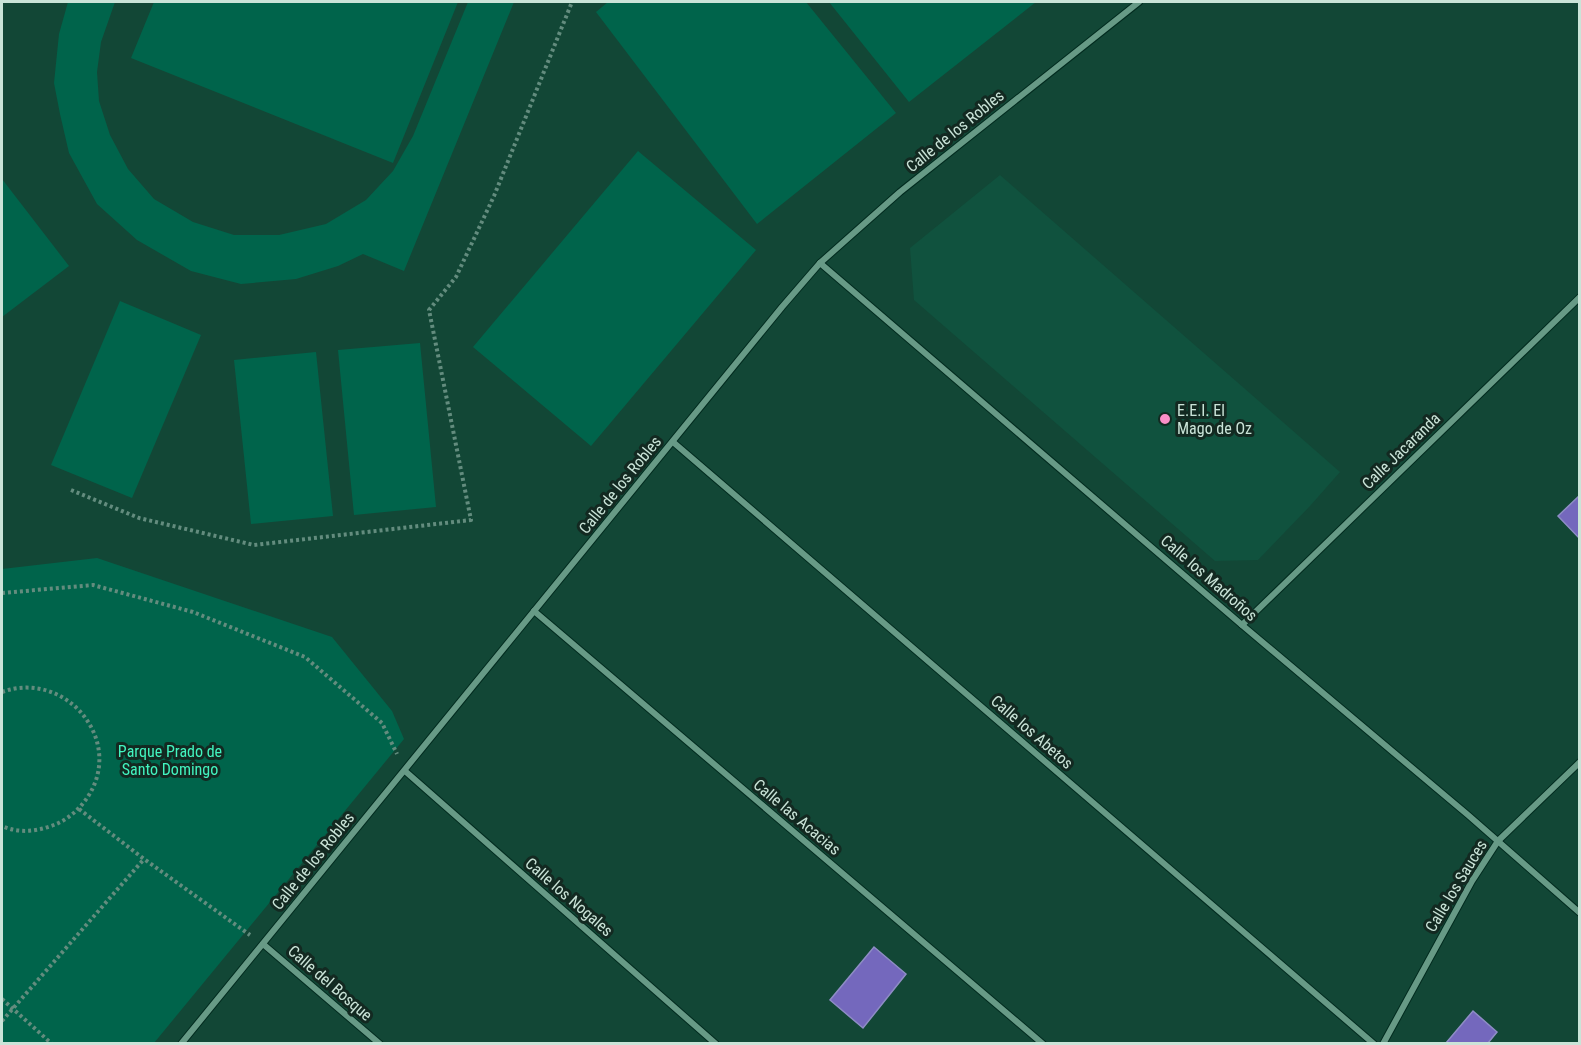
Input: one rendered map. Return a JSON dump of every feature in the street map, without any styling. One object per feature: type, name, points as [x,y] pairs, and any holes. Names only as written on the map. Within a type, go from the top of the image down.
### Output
[{"type":"street","name":"Calle de los Robles","points":[[181,1044],[820,263],[900,192],[1139,2]]},
{"type":"street","name":"Calle los Madroños","points":[[820,263],[1580,913]]},
{"type":"street","name":"Calle Jacaranda","points":[[1242,624],[1580,297]]},
{"type":"street","name":"Calle los Abetos","points":[[673,442],[1374,1044]]},
{"type":"street","name":"Calle las Acacias","points":[[534,611],[1043,1044]]},
{"type":"street","name":"Calle los Sauces","points":[[1383,1044],[1472,881],[1498,841],[1580,762]]},
{"type":"street","name":"Calle los Nogales","points":[[405,771],[716,1044]]},
{"type":"street","name":"Calle del Bosque","points":[[263,944],[380,1044]]},
{"type":"path","points":[[71,490],[139,518],[254,545],[471,520],[429,310],[456,277],[489,206],[572,2]]},
{"type":"path","points":[[2,593],[93,585],[193,612],[305,657],[382,723],[405,771]]},
{"type":"path","points":[[2,692],[13,687],[36,687],[57,694],[76,706],[90,725],[98,746],[98,769],[92,790],[79,809],[60,824],[37,831],[13,831],[2,826]]},
{"type":"path","points":[[79,809],[144,859],[263,944]]},
{"type":"path","points":[[2,1021],[144,859]]},
{"type":"path","points":[[2,999],[52,1044]]},
{"type":"shaded area","name":"E.E.I. El Mago de Oz","points":[[1000,175],[1340,472],[1258,560],[1215,561],[914,300],[910,248]]},
{"type":"shaded area","points":[[1579,496],[1579,538],[1558,516]]},
{"type":"shaded area","points":[[874,947],[906,974],[863,1028],[830,1000]]},
{"type":"shaded area","points":[[1473,1011],[1497,1032],[1488,1043],[1446,1043]]},
{"type":"green space","points":[[68,2],[115,2],[101,42],[97,72],[99,101],[110,135],[128,169],[154,199],[193,222],[234,235],[279,235],[326,224],[366,200],[393,171],[413,136],[468,2],[514,2],[404,271],[363,254],[338,266],[296,279],[241,284],[191,271],[137,240],[97,204],[69,153],[54,83],[59,34]]},
{"type":"green space","points":[[154,2],[458,2],[393,163],[131,58]]},
{"type":"green space","points":[[608,2],[806,2],[896,113],[757,224],[596,12]]},
{"type":"green space","points":[[829,2],[1036,2],[909,102]]},
{"type":"green space","points":[[638,151],[756,250],[591,446],[473,347]]},
{"type":"green space","points":[[2,179],[69,266],[2,317]]},
{"type":"green space","points":[[120,301],[201,335],[132,498],[51,465]]},
{"type":"green space","points":[[420,343],[436,507],[354,515],[338,350]]},
{"type":"green space","points":[[316,352],[333,516],[251,524],[234,360]]},
{"type":"green space","name":"Parque Prado de Santo Domingo","points":[[97,558],[332,637],[392,711],[404,739],[154,1043],[2,1043],[2,569]]},
{"type":"place","name":"E.E.I. El Mago de Oz","points":[[1165,419]]}]
